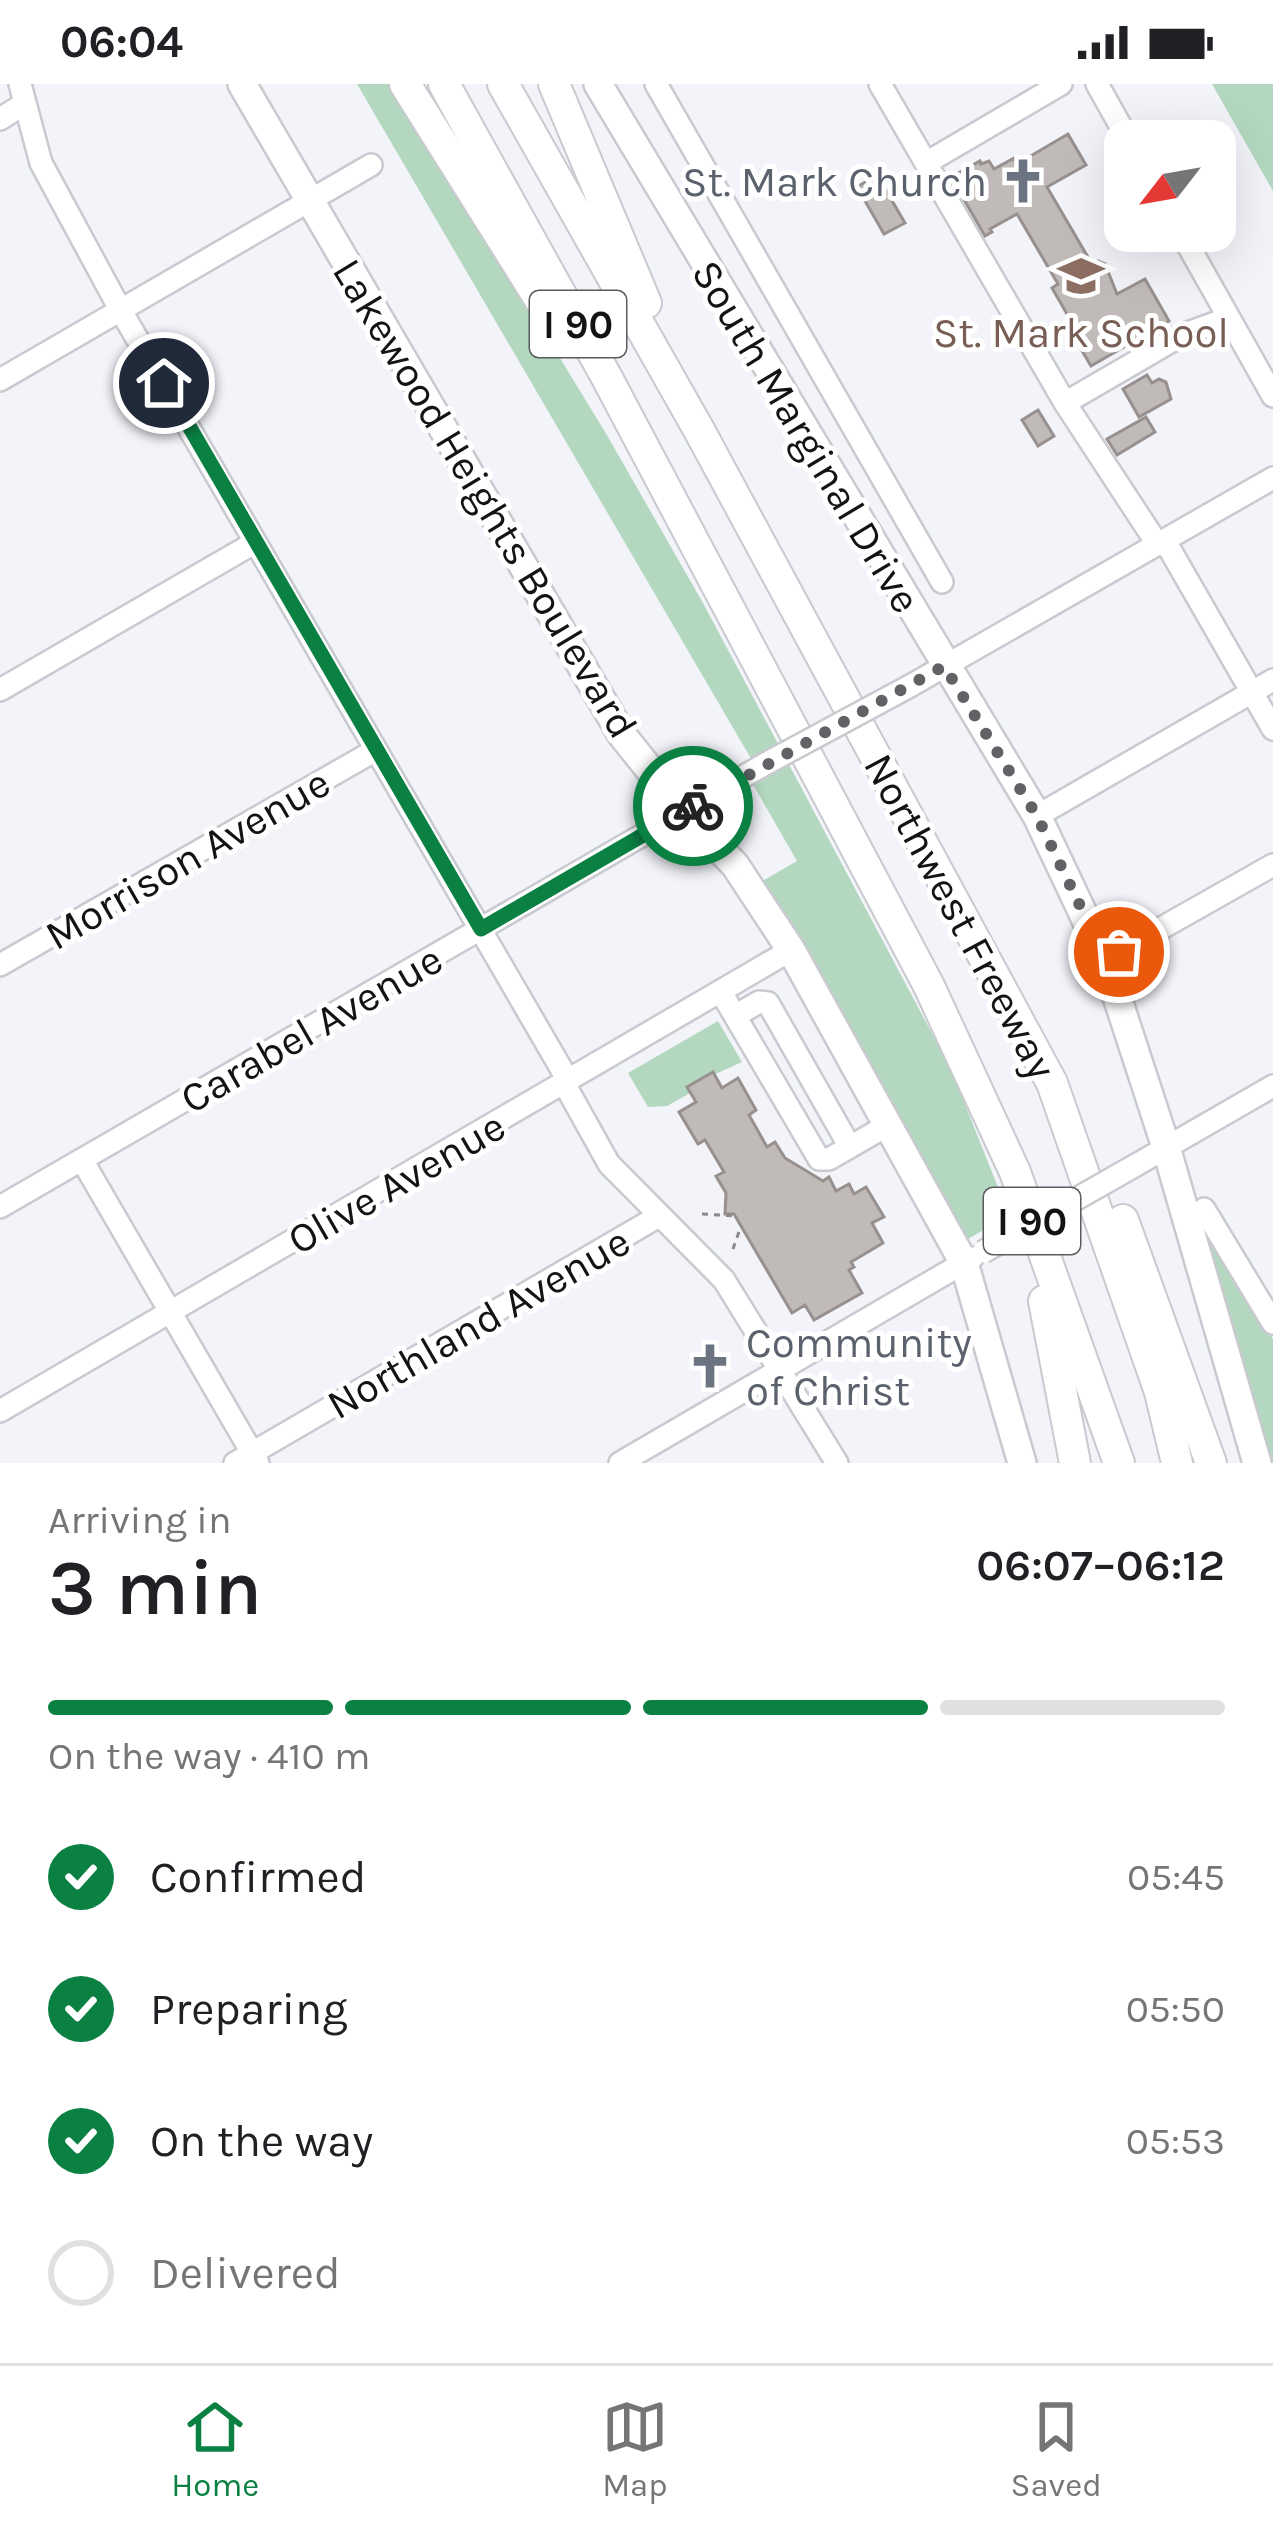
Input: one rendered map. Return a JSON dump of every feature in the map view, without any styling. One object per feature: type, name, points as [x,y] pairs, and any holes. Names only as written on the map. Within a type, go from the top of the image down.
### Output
[{"type":"highway","points":[[405,84],[706,566]]},
{"type":"highway","name":"Northwest Freeway","points":[[444,84],[928,986],[1015,1172],[1119,1463]]},
{"type":"highway","name":"Northwest Freeway","points":[[502,84],[699,430],[1052,1083],[1160,1392],[1177,1463]]},
{"type":"highway","points":[[554,84],[699,430]]},
{"type":"highway","points":[[928,986],[1014,1196],[1048,1315],[1075,1463]]},
{"type":"highway","points":[[1052,1083],[1083,1125],[1116,1200],[1211,1463]]},
{"type":"main road","name":"Lakewood Heights Boulevard","points":[[242,84],[622,735],[683,812],[735,865],[791,950],[888,1125],[974,1257],[1022,1463]]},
{"type":"main road","name":"South Marginal Drive","points":[[598,84],[1037,816],[1106,960],[1166,1147],[1257,1463]]},
{"type":"street","points":[[656,84],[942,582]]},
{"type":"street","points":[[880,84],[1065,403],[1161,543],[1273,729]]},
{"type":"street","points":[[926,163],[1061,84]]},
{"type":"street","points":[[1096,84],[1117,120]]},
{"type":"street","points":[[0,119],[22,94]]},
{"type":"street","points":[[22,94],[40,163],[121,311],[481,929],[610,1164],[724,1280],[837,1463]]},
{"type":"street","points":[[0,380],[371,165]]},
{"type":"street","points":[[1192,252],[1273,396]]},
{"type":"street","points":[[1065,403],[1183,335],[1229,318]]},
{"type":"street","name":"Carabel Avenue","points":[[0,1207],[1273,478]]},
{"type":"street","points":[[0,690],[254,543]]},
{"type":"street","points":[[1037,816],[1273,680]]},
{"type":"street","name":"Morrison Avenue","points":[[0,965],[374,751]]},
{"type":"street","points":[[1106,960],[1273,865]]},
{"type":"street","name":"Olive Avenue","points":[[0,1412],[791,950]]},
{"type":"street","points":[[722,992],[815,1154],[824,1161],[888,1125]]},
{"type":"street","points":[[735,1016],[759,1002],[768,1004],[850,1147]]},
{"type":"street","points":[[620,1463],[1273,1086]]},
{"type":"street","points":[[82,1160],[172,1312],[248,1460]]},
{"type":"street","points":[[1204,1209],[1273,1323]]},
{"type":"street","name":"Northland Avenue","points":[[248,1460],[659,1216]]},
{"type":"path","points":[[702,1214],[735,1216]]},
{"type":"path","points":[[733,1249],[741,1226]]},
{"type":"green space","points":[[357,84],[393,84],[608,437],[703,603],[951,1069],[1009,1215],[968,1239],[759,883],[797,861],[751,781],[760,774]]},
{"type":"green space","points":[[1212,84],[1273,84],[1273,191],[1236,120]]},
{"type":"green space","points":[[718,1021],[742,1062],[687,1087],[690,1093],[667,1106],[648,1107],[628,1073]]},
{"type":"green space","points":[[1202,1221],[1273,1339],[1273,1463],[1201,1225]]},
{"type":"building","points":[[1068,134],[1086,165],[1047,187],[1092,264],[1105,264],[1117,294],[1145,279],[1169,321],[1091,366],[1066,324],[1071,321],[1052,288],[1058,284],[1017,214],[985,236],[951,177],[980,161],[989,161],[994,169],[1014,158],[1017,164]]},
{"type":"building","points":[[877,175],[905,223],[884,234],[857,187]]},
{"type":"building","points":[[1147,375],[1152,383],[1166,382],[1171,399],[1139,417],[1123,389]]},
{"type":"building","points":[[1038,410],[1054,436],[1038,446],[1022,420]]},
{"type":"building","points":[[1146,417],[1155,432],[1117,455],[1107,439]]},
{"type":"building","points":[[713,1072],[722,1088],[738,1078],[756,1110],[749,1115],[767,1147],[775,1142],[785,1158],[823,1181],[829,1177],[836,1191],[849,1184],[854,1194],[866,1187],[884,1217],[872,1223],[883,1243],[851,1262],[854,1267],[849,1270],[862,1293],[814,1320],[805,1305],[792,1313],[734,1214],[725,1214],[726,1193],[716,1176],[724,1172],[705,1140],[698,1144],[679,1112],[696,1102],[687,1087]]},
{"type":"way so far","points":[[693,806],[944,666],[1037,816],[1106,960],[1119,952]]},
{"type":"place","name":"St. Mark Church","points":[[1023,181]]},
{"type":"place","name":"St. Mark School","points":[[1081,276]]},
{"type":"place","name":"Community of Christ","points":[[710,1366]]},
{"type":"route","points":[[164,383],[481,929],[693,806]]}]
